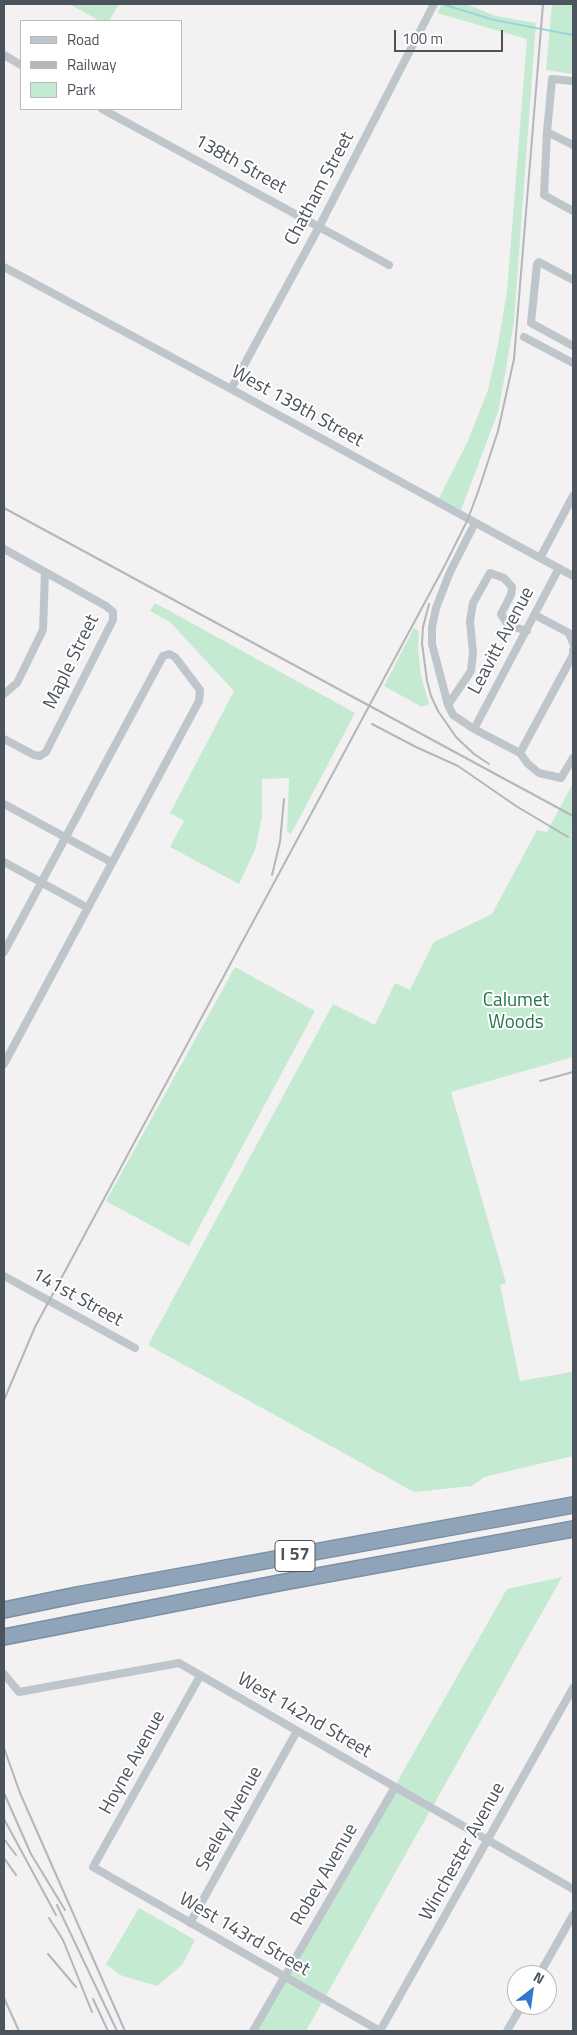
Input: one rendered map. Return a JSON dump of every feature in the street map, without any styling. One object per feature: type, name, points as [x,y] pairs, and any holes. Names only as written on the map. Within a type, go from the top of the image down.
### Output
[{"type":"highway","name":"I 57","points":[[11,1608],[573,1505]]},
{"type":"highway","name":"I 57","points":[[4,1637],[279,1583],[573,1529]]},
{"type":"street","name":"Chatham Street","points":[[231,389],[319,227],[434,4]]},
{"type":"street","points":[[4,55],[20,63]]},
{"type":"street","points":[[573,81],[552,80],[544,195],[573,211]]},
{"type":"street","name":"138th Street","points":[[104,110],[389,265]]},
{"type":"street","points":[[547,132],[573,145]]},
{"type":"street","points":[[573,280],[539,262],[532,323],[573,346]]},
{"type":"street","name":"West 139th Street","points":[[4,267],[573,576]]},
{"type":"street","points":[[524,336],[573,363]]},
{"type":"street","points":[[540,558],[573,496]]},
{"type":"street","points":[[475,523],[450,572],[436,608],[432,627],[432,644],[448,705],[453,715],[474,729],[520,753],[528,764],[539,773],[562,778],[573,758]]},
{"type":"street","name":"Maple Street","points":[[4,549],[106,606],[113,612],[113,620],[46,752],[40,756],[34,755],[4,738]]},
{"type":"street","name":"Leavitt Avenue","points":[[474,729],[559,568]]},
{"type":"street","points":[[4,694],[17,683],[43,630],[46,572]]},
{"type":"street","points":[[448,705],[471,671],[470,621],[473,603],[490,573],[504,578],[512,587],[511,595],[501,614],[508,624],[527,631]]},
{"type":"street","points":[[535,615],[569,633],[573,643]]},
{"type":"street","points":[[520,753],[573,655],[573,650]]},
{"type":"street","points":[[4,952],[163,656],[169,654],[174,657],[200,690],[199,702],[111,862],[4,1064]]},
{"type":"street","points":[[4,804],[111,862]]},
{"type":"street","points":[[4,862],[88,908]]},
{"type":"street","name":"141st Street","points":[[4,1276],[135,1348]]},
{"type":"street","name":"West 142nd Street","points":[[4,1674],[19,1692],[179,1664],[573,1889]]},
{"type":"street","name":"Hoyne Avenue","points":[[93,1867],[200,1676]]},
{"type":"street","name":"Winchester Avenue","points":[[380,2031],[489,1841],[573,1688]]},
{"type":"street","name":"Seeley Avenue","points":[[190,1923],[297,1731]]},
{"type":"street","name":"Robey Avenue","points":[[253,2031],[395,1787]]},
{"type":"street","name":"West 143rd Street","points":[[93,1867],[380,2031]]},
{"type":"street","points":[[545,1965],[573,1915]]},
{"type":"street","points":[[507,2031],[516,2015]]},
{"type":"green space","points":[[69,4],[119,4],[110,20],[98,20]]},
{"type":"green space","points":[[442,4],[466,4],[496,16],[536,23],[514,321],[498,412],[461,510],[439,498],[467,443],[488,390],[498,345],[507,291],[527,39],[437,13]]},
{"type":"green space","points":[[552,4],[573,4],[573,74],[546,70]]},
{"type":"green space","points":[[155,603],[355,713],[291,834],[287,831],[289,778],[262,779],[262,817],[255,850],[239,884],[170,847],[184,821],[170,813],[234,691],[170,622],[150,611]]},
{"type":"green space","points":[[414,628],[419,631],[418,648],[421,675],[429,704],[422,707],[384,686]]},
{"type":"green space","name":"Calumet Woods","points":[[573,783],[573,1057],[451,1092],[506,1283],[500,1285],[520,1381],[572,1372],[573,1456],[484,1477],[472,1486],[414,1492],[148,1345],[333,1004],[375,1025],[395,983],[410,990],[434,942],[492,914],[537,830],[547,832]]},
{"type":"green space","points":[[235,967],[315,1011],[189,1246],[106,1201]]},
{"type":"green space","points":[[562,1577],[306,2031],[255,2031],[507,1589]]},
{"type":"green space","points":[[139,1908],[195,1940],[182,1965],[157,1986],[120,1975],[106,1964]]},
{"type":"waterway","points":[[442,4],[494,20],[573,35]]},
{"type":"railway","points":[[4,1400],[35,1327],[468,519],[498,431],[514,359],[543,4]]},
{"type":"railway","points":[[4,508],[573,816]]},
{"type":"railway","points":[[429,604],[423,627],[422,643],[431,696],[438,711],[456,737],[474,754],[489,764]]},
{"type":"railway","points":[[372,724],[458,766],[516,806],[568,837]]},
{"type":"railway","points":[[272,875],[280,842],[284,799]]},
{"type":"railway","points":[[540,1081],[573,1072]]},
{"type":"railway","points":[[4,1748],[20,1793],[125,2031]]},
{"type":"railway","points":[[4,1793],[31,1854],[65,1910]]},
{"type":"railway","points":[[4,1819],[56,1915]]},
{"type":"railway","points":[[4,1839],[16,1855]]},
{"type":"railway","points":[[4,1858],[16,1875]]},
{"type":"railway","points":[[57,1905],[117,2031]]},
{"type":"railway","points":[[49,1918],[63,1940],[92,2012]]},
{"type":"railway","points":[[48,1954],[76,1987]]},
{"type":"railway","points":[[4,1998],[19,2031]]},
{"type":"railway","points":[[93,1999],[108,2031]]}]
